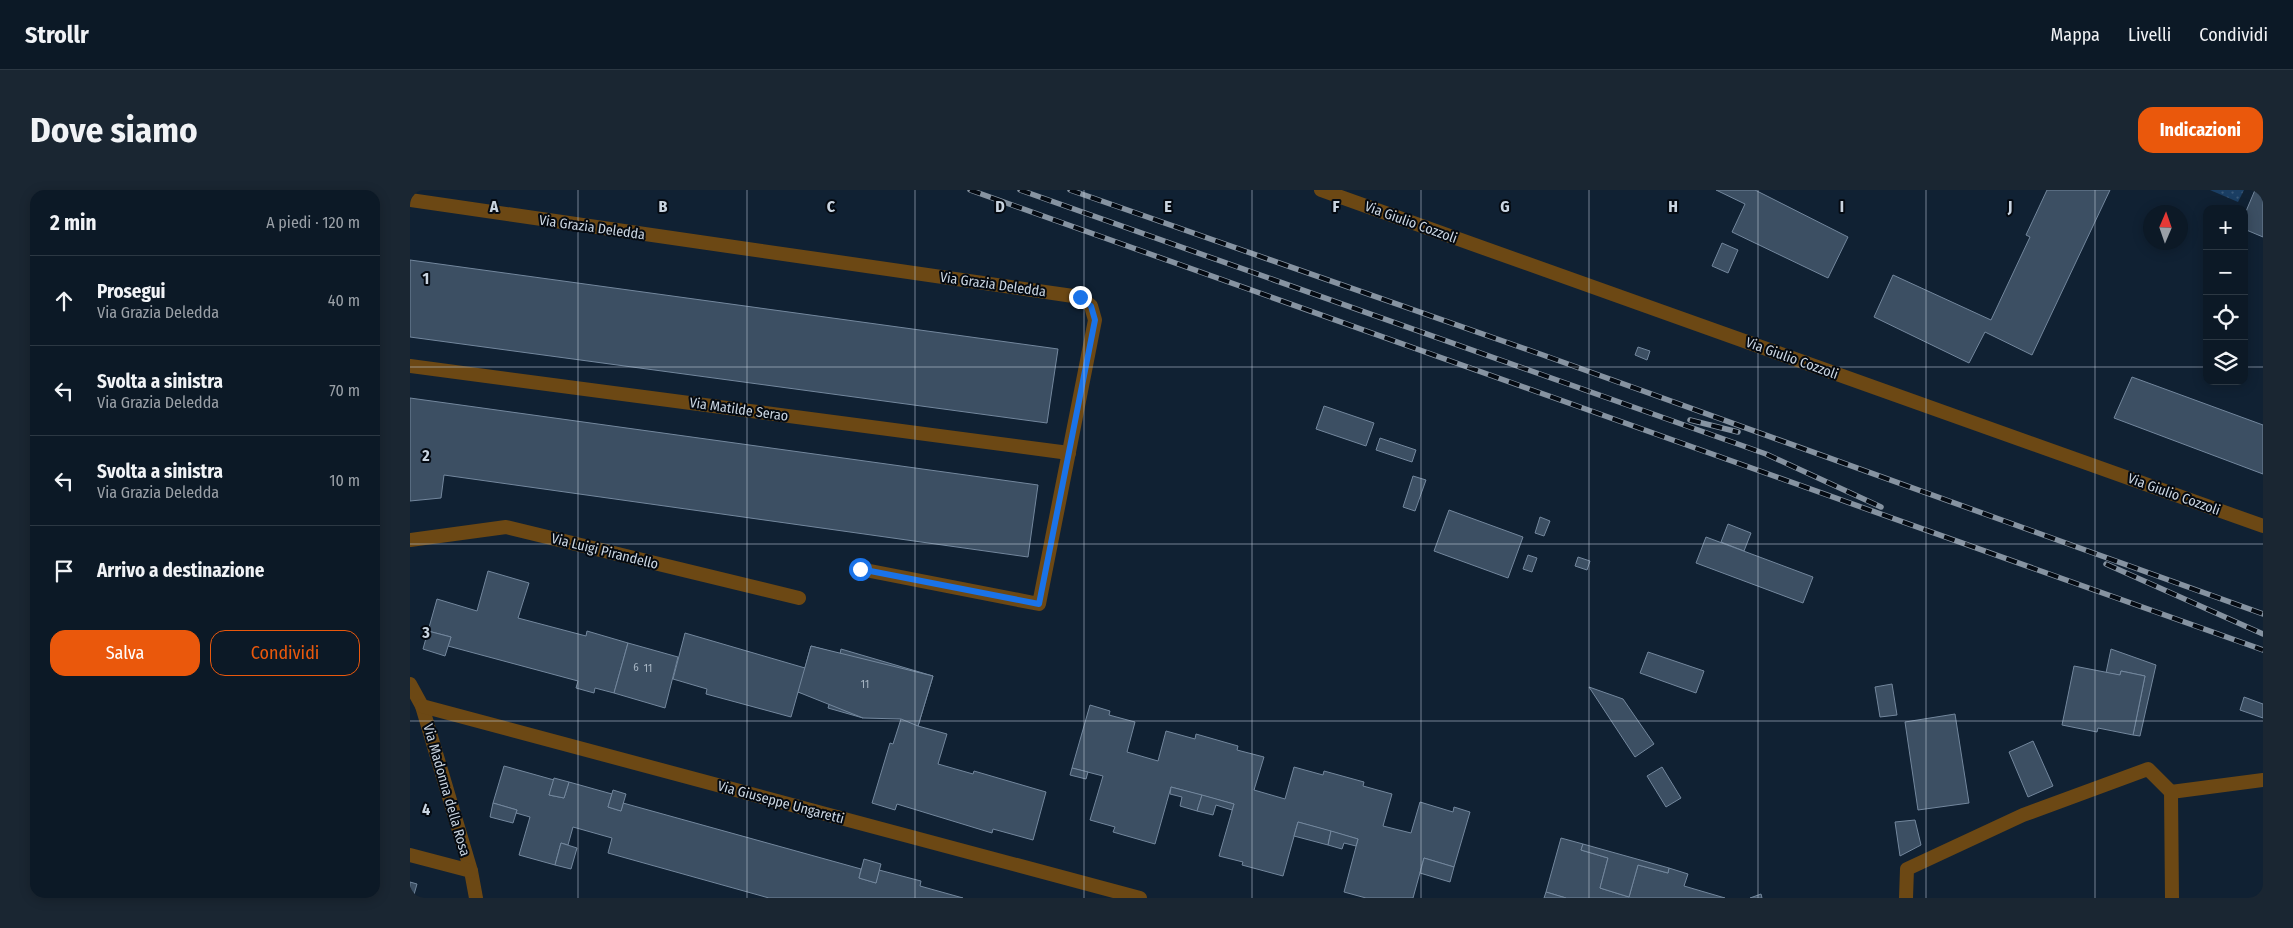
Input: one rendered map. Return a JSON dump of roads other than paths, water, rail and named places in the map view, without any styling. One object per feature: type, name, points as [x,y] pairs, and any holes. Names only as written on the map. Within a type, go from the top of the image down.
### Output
[{"type":"street","name":"Via Giulio Cozzoli","points":[[1321,190],[2263,526]]},
{"type":"street","name":"Via Grazia Deledda","points":[[410,200],[1080,297],[1091,306],[1095,320],[1039,604],[860,569]]},
{"type":"street","name":"Via Matilde Serao","points":[[410,366],[1069,453]]},
{"type":"street","name":"Via Luigi Pirandello","points":[[410,540],[506,527],[799,598]]},
{"type":"street","name":"Via Madonna della Rosa","points":[[410,684],[422,706],[471,871],[476,898]]},
{"type":"street","name":"Via Giuseppe Ungaretti","points":[[422,706],[1140,898]]},
{"type":"street","points":[[1906,898],[1907,869],[2023,815],[2148,769],[2171,792],[2172,898]]},
{"type":"street","points":[[2171,792],[2263,780]]},
{"type":"street","points":[[410,855],[471,871]]},
{"type":"railway","points":[[970,190],[2263,650]]},
{"type":"railway","points":[[1020,190],[1766,454],[1881,507]]},
{"type":"railway","points":[[1070,190],[1543,355],[2263,614]]},
{"type":"railway","points":[[1690,420],[1738,432]]},
{"type":"railway","points":[[2106,564],[2263,634]]}]
